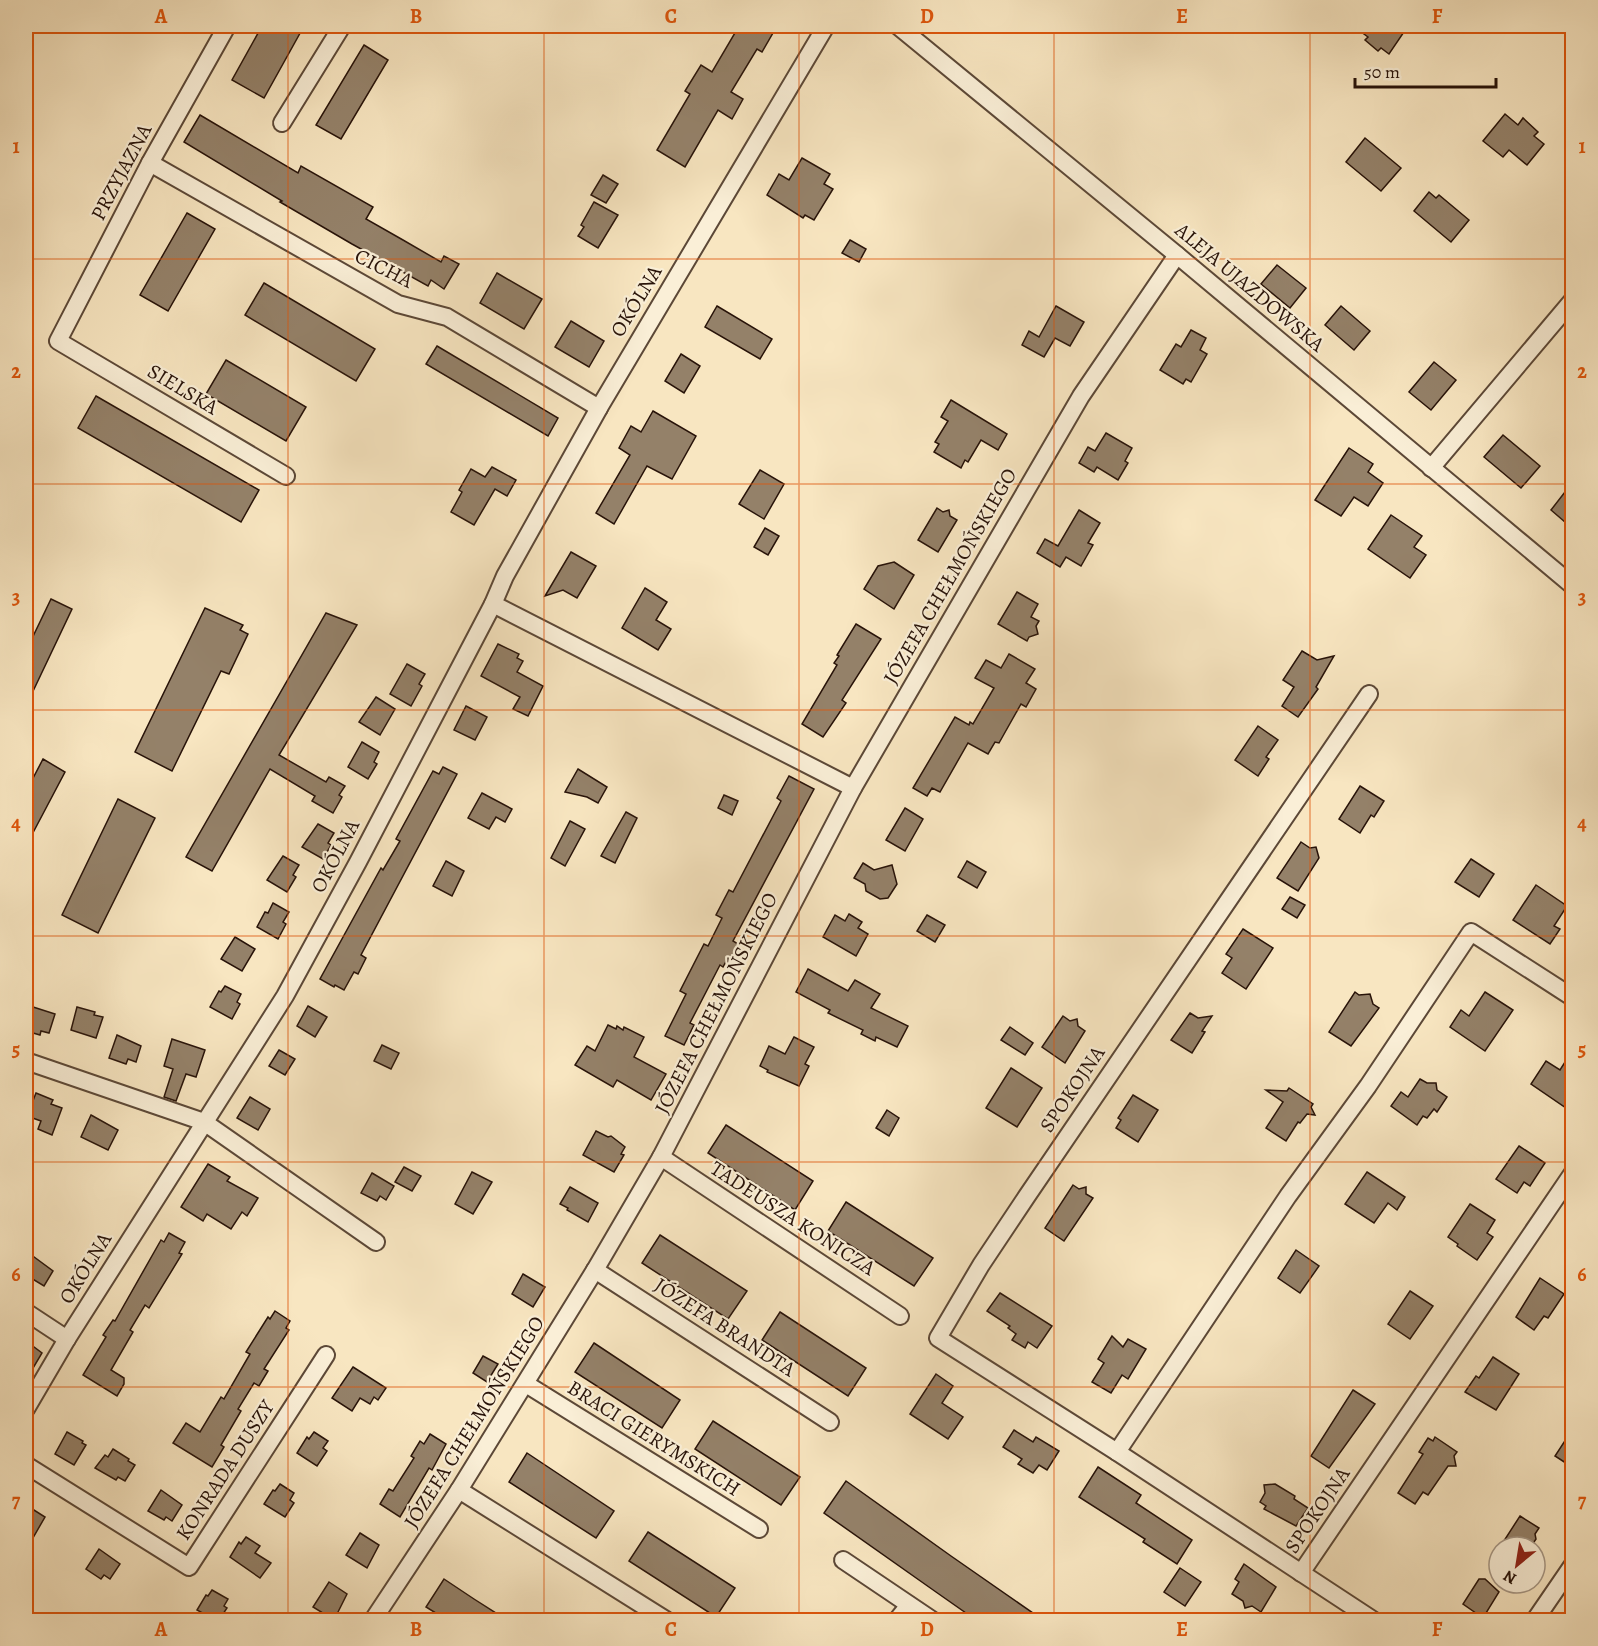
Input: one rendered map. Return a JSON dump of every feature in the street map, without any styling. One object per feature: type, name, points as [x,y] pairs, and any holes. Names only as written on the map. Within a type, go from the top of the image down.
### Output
[{"type":"street","name":"PRZYJAZNA","points":[[58,341],[150,163],[227,26]]},
{"type":"street","points":[[282,123],[342,26]]},
{"type":"street","name":"OKÓLNA","points":[[26,1408],[67,1339],[285,996],[358,862],[493,604],[505,576],[599,408],[826,26]]},
{"type":"street","name":"ALEJA UJAZDOWSKA","points":[[898,26],[1177,255],[1572,585]]},
{"type":"street","name":"CICHA","points":[[150,163],[398,304],[447,316],[599,408]]},
{"type":"street","name":"JÓZEFA CHEŁMOŃSKIEGO","points":[[377,1619],[596,1270],[661,1157],[853,788],[1081,396],[1177,255]]},
{"type":"street","points":[[1431,468],[1572,301]]},
{"type":"street","name":"SIELSKA","points":[[58,341],[286,476]]},
{"type":"street","points":[[493,604],[853,788]]},
{"type":"street","name":"SPOKOJNA","points":[[1369,694],[1027,1196],[981,1265],[938,1338],[1373,1620]]},
{"type":"street","points":[[1117,1452],[1288,1196],[1368,1086],[1471,932],[1570,990]]},
{"type":"street","points":[[26,1061],[204,1122],[376,1242]]},
{"type":"street","name":"TADEUSZA KONICZA","points":[[661,1157],[900,1316]]},
{"type":"street","name":"SPOKOJNA","points":[[1301,1573],[1572,1174]]},
{"type":"street","name":"JÓZEFA BRANDTA","points":[[596,1270],[830,1422]]},
{"type":"street","points":[[26,1312],[67,1339]]},
{"type":"street","name":"KONRADA DUSZY","points":[[26,1465],[189,1567],[326,1356]]},
{"type":"street","name":"BRACI GIERYMSKICH","points":[[526,1384],[759,1530]]},
{"type":"street","points":[[459,1490],[666,1620]]},
{"type":"street","points":[[843,1560],[932,1620]]},
{"type":"street","points":[[1536,1620],[1572,1566]]},
{"type":"street","points":[[897,1620],[909,1605]]},
{"type":"building","points":[[262,26],[304,26],[264,98],[232,80]]},
{"type":"building","points":[[739,26],[777,26],[762,52],[757,49],[731,92],[743,99],[732,119],[718,110],[685,167],[657,150],[690,94],[685,91],[701,65],[712,72]]},
{"type":"building","points":[[1353,26],[1408,26],[1389,54],[1381,48],[1378,51],[1365,40],[1368,37]]},
{"type":"building","points":[[364,45],[388,60],[341,139],[316,125]]},
{"type":"building","points":[[1505,114],[1518,125],[1523,118],[1538,132],[1534,136],[1544,144],[1527,165],[1509,150],[1503,157],[1483,141]]},
{"type":"building","points":[[200,115],[298,173],[301,166],[373,207],[366,219],[441,262],[444,256],[459,264],[444,289],[431,280],[428,286],[352,244],[184,142]]},
{"type":"building","points":[[1365,138],[1401,168],[1381,191],[1346,162]]},
{"type":"building","points":[[802,158],[830,174],[824,184],[833,189],[814,220],[805,215],[803,218],[767,195],[779,174],[789,180]]},
{"type":"building","points":[[603,175],[618,184],[606,203],[591,195]]},
{"type":"building","points":[[1429,192],[1436,198],[1439,195],[1469,220],[1451,242],[1414,211]]},
{"type":"building","points":[[594,202],[618,215],[598,248],[578,236],[584,227],[581,225]]},
{"type":"building","points":[[187,213],[215,229],[168,311],[140,295]]},
{"type":"building","points":[[850,240],[866,249],[859,262],[842,253]]},
{"type":"building","points":[[1277,265],[1306,288],[1290,308],[1261,284]]},
{"type":"building","points":[[497,273],[542,299],[524,329],[480,303]]},
{"type":"building","points":[[264,283],[375,349],[356,381],[245,315]]},
{"type":"building","points":[[717,306],[772,339],[760,359],[705,327]]},
{"type":"building","points":[[1056,306],[1084,322],[1070,346],[1055,338],[1044,357],[1022,345],[1029,331],[1039,337]]},
{"type":"building","points":[[1341,306],[1370,331],[1354,350],[1325,325]]},
{"type":"building","points":[[571,321],[604,341],[589,367],[555,347]]},
{"type":"building","points":[[1191,330],[1206,338],[1200,350],[1207,354],[1191,382],[1186,379],[1183,384],[1160,370],[1176,344],[1181,347]]},
{"type":"building","points":[[437,346],[558,418],[548,436],[426,364]]},
{"type":"building","points":[[681,354],[700,366],[684,393],[665,381]]},
{"type":"building","points":[[226,360],[306,407],[286,441],[206,394]]},
{"type":"building","points":[[1434,362],[1456,380],[1431,410],[1409,392]]},
{"type":"building","points":[[96,396],[259,490],[241,522],[78,428]]},
{"type":"building","points":[[951,400],[1007,434],[998,450],[981,440],[968,462],[965,460],[961,468],[934,452],[939,444],[935,442],[948,421],[941,417]]},
{"type":"building","points":[[653,411],[696,436],[672,479],[647,466],[614,524],[596,513],[630,455],[619,448],[631,426],[641,432]]},
{"type":"building","points":[[1106,433],[1132,448],[1125,461],[1128,463],[1118,480],[1097,467],[1094,472],[1079,463],[1088,447],[1095,451]]},
{"type":"building","points":[[1503,435],[1540,466],[1521,488],[1484,457]]},
{"type":"building","points":[[1349,448],[1373,464],[1368,472],[1383,483],[1368,506],[1354,497],[1341,516],[1315,500]]},
{"type":"building","points":[[492,467],[516,480],[507,496],[495,489],[474,525],[451,512],[462,492],[459,490],[471,469],[485,477]]},
{"type":"building","points":[[760,470],[784,484],[764,519],[739,504]]},
{"type":"building","points":[[1572,483],[1572,528],[1551,510]]},
{"type":"building","points":[[937,508],[943,512],[949,510],[950,516],[957,520],[938,552],[918,540]]},
{"type":"building","points":[[1079,510],[1100,523],[1088,543],[1093,545],[1081,566],[1066,557],[1060,567],[1037,553],[1045,539],[1058,546]]},
{"type":"building","points":[[1391,515],[1422,536],[1414,547],[1426,555],[1410,578],[1368,549]]},
{"type":"building","points":[[765,528],[779,536],[768,555],[754,547]]},
{"type":"building","points":[[571,552],[596,566],[577,598],[563,590],[545,596]]},
{"type":"building","points":[[894,562],[914,575],[894,609],[864,589],[878,566]]},
{"type":"building","points":[[645,588],[667,602],[656,620],[671,629],[658,650],[622,628]]},
{"type":"building","points":[[1017,592],[1038,604],[1031,617],[1039,621],[1036,626],[1038,634],[1029,637],[1027,641],[998,624]]},
{"type":"building","points":[[51,599],[72,609],[26,706],[26,651]]},
{"type":"building","points":[[205,608],[243,625],[240,630],[248,634],[229,674],[221,671],[172,771],[135,752]]},
{"type":"building","points":[[326,613],[357,625],[279,755],[326,782],[329,777],[345,786],[339,795],[342,797],[333,813],[312,801],[315,796],[270,769],[212,871],[186,857]]},
{"type":"building","points":[[856,624],[881,639],[842,700],[846,703],[823,737],[802,724],[837,665],[834,663],[839,656],[837,655]]},
{"type":"building","points":[[498,644],[519,654],[517,658],[523,661],[517,672],[543,686],[528,716],[513,709],[520,697],[481,676]]},
{"type":"building","points":[[1302,651],[1317,660],[1334,656],[1316,687],[1318,689],[1298,717],[1282,706],[1294,687],[1283,680]]},
{"type":"building","points":[[1009,654],[1035,669],[1026,683],[1036,689],[1026,707],[1021,704],[999,743],[995,742],[988,754],[968,743],[940,792],[932,788],[927,796],[913,788],[955,717],[969,725],[970,722],[973,724],[994,688],[975,678],[986,660],[1001,668]]},
{"type":"building","points":[[407,664],[425,674],[419,684],[422,686],[411,706],[390,694]]},
{"type":"building","points":[[376,697],[395,709],[380,735],[359,722]]},
{"type":"building","points":[[466,706],[487,717],[475,740],[454,730]]},
{"type":"building","points":[[1258,726],[1278,740],[1266,757],[1269,759],[1258,776],[1235,760]]},
{"type":"building","points":[[362,742],[379,752],[374,762],[377,764],[368,779],[348,767]]},
{"type":"building","points":[[43,759],[65,772],[26,846],[26,779],[31,782]]},
{"type":"building","points":[[443,767],[457,774],[361,955],[366,958],[358,974],[354,972],[344,990],[335,985],[334,987],[320,979],[381,868],[383,870],[400,841],[396,839],[433,771],[439,774]]},
{"type":"building","points":[[578,769],[607,787],[598,803],[587,797],[565,792]]},
{"type":"building","points":[[789,776],[814,789],[733,941],[738,944],[732,957],[729,956],[723,967],[720,965],[690,1023],[694,1025],[684,1045],[665,1036],[686,994],[680,991],[704,944],[708,946],[722,918],[716,915],[729,890],[733,892],[781,801],[777,798]]},
{"type":"building","points":[[1360,786],[1384,801],[1374,817],[1371,815],[1360,833],[1339,819]]},
{"type":"building","points":[[482,793],[512,809],[505,822],[496,817],[489,829],[468,818]]},
{"type":"building","points":[[724,795],[738,801],[732,815],[718,808]]},
{"type":"building","points":[[118,799],[155,818],[98,933],[62,915]]},
{"type":"building","points":[[905,808],[923,819],[905,851],[886,840]]},
{"type":"building","points":[[626,812],[637,818],[615,863],[601,856]]},
{"type":"building","points":[[570,821],[585,829],[565,866],[551,858]]},
{"type":"building","points":[[318,824],[334,833],[328,843],[331,845],[323,859],[302,847]]},
{"type":"building","points":[[1301,842],[1310,848],[1316,847],[1319,858],[1298,891],[1277,878]]},
{"type":"building","points":[[283,856],[299,865],[293,875],[296,877],[287,892],[267,880]]},
{"type":"building","points":[[1471,859],[1494,874],[1479,897],[1455,882]]},
{"type":"building","points":[[446,861],[464,871],[452,896],[433,886]]},
{"type":"building","points":[[967,861],[986,872],[977,888],[958,877]]},
{"type":"building","points":[[863,863],[874,870],[892,865],[897,884],[888,898],[880,899],[866,891],[865,884],[854,878]]},
{"type":"building","points":[[1536,885],[1567,906],[1554,926],[1560,929],[1550,944],[1513,920]]},
{"type":"building","points":[[1290,897],[1305,905],[1297,918],[1282,909]]},
{"type":"building","points":[[273,903],[289,912],[278,939],[257,927]]},
{"type":"building","points":[[849,914],[862,922],[858,928],[868,934],[856,956],[823,937],[835,915],[845,921]]},
{"type":"building","points":[[927,915],[945,925],[935,942],[917,931]]},
{"type":"building","points":[[1243,929],[1273,948],[1246,989],[1222,973],[1232,958],[1226,954]]},
{"type":"building","points":[[235,937],[255,949],[242,971],[221,959]]},
{"type":"building","points":[[808,969],[848,991],[855,980],[880,994],[871,1008],[908,1026],[897,1047],[876,1037],[875,1041],[861,1034],[863,1030],[828,1013],[830,1010],[796,992]]},
{"type":"building","points":[[225,986],[241,994],[237,1002],[240,1004],[232,1019],[210,1007],[219,991],[221,992]]},
{"type":"building","points":[[1355,992],[1359,995],[1370,994],[1373,1004],[1379,1008],[1351,1046],[1329,1032]]},
{"type":"building","points":[[1485,992],[1513,1010],[1485,1051],[1450,1027],[1461,1010],[1469,1016]]},
{"type":"building","points":[[30,1006],[55,1014],[49,1033],[41,1031],[40,1035],[26,1031]]},
{"type":"building","points":[[308,1006],[327,1017],[315,1037],[297,1026]]},
{"type":"building","points":[[77,1007],[103,1017],[96,1038],[71,1030]]},
{"type":"building","points":[[1190,1013],[1198,1018],[1212,1016],[1192,1053],[1171,1040]]},
{"type":"building","points":[[1063,1016],[1070,1021],[1077,1019],[1078,1026],[1085,1031],[1065,1063],[1042,1047]]},
{"type":"building","points":[[608,1025],[616,1029],[617,1026],[623,1030],[624,1027],[644,1037],[634,1057],[666,1074],[651,1100],[617,1080],[613,1087],[575,1065],[587,1046],[595,1051]]},
{"type":"building","points":[[1010,1027],[1033,1043],[1025,1055],[1001,1040]]},
{"type":"building","points":[[117,1035],[141,1046],[136,1062],[128,1059],[126,1064],[109,1058]]},
{"type":"building","points":[[794,1037],[814,1047],[805,1064],[809,1066],[799,1086],[767,1072],[768,1070],[760,1066],[769,1046],[785,1054]]},
{"type":"building","points":[[172,1039],[205,1050],[196,1077],[186,1074],[176,1101],[164,1097],[173,1069],[164,1066]]},
{"type":"building","points":[[382,1045],[399,1053],[391,1069],[374,1061]]},
{"type":"building","points":[[279,1050],[295,1059],[285,1075],[269,1066]]},
{"type":"building","points":[[1572,1051],[1572,1112],[1531,1084],[1546,1061],[1560,1070]]},
{"type":"building","points":[[1011,1068],[1042,1088],[1017,1127],[986,1108]]},
{"type":"building","points":[[1420,1079],[1427,1083],[1436,1083],[1437,1090],[1447,1097],[1437,1112],[1434,1109],[1427,1118],[1423,1116],[1417,1125],[1391,1106],[1401,1092],[1408,1097]]},
{"type":"building","points":[[1289,1088],[1313,1104],[1311,1107],[1315,1115],[1307,1114],[1300,1123],[1298,1122],[1286,1141],[1266,1128],[1283,1102],[1266,1090],[1287,1091]]},
{"type":"building","points":[[36,1093],[53,1100],[51,1104],[62,1108],[52,1135],[38,1129],[41,1121],[27,1116]]},
{"type":"building","points":[[1133,1095],[1158,1110],[1138,1142],[1116,1128],[1121,1120],[1118,1118]]},
{"type":"building","points":[[250,1097],[270,1109],[258,1130],[237,1118]]},
{"type":"building","points":[[887,1110],[899,1118],[889,1136],[876,1128]]},
{"type":"building","points":[[91,1115],[118,1130],[108,1150],[81,1137]]},
{"type":"building","points":[[726,1125],[813,1181],[795,1210],[708,1153]]},
{"type":"building","points":[[596,1131],[608,1137],[611,1136],[625,1147],[621,1154],[624,1155],[614,1172],[583,1155]]},
{"type":"building","points":[[1519,1146],[1545,1163],[1530,1186],[1524,1182],[1517,1193],[1496,1179]]},
{"type":"building","points":[[208,1164],[230,1177],[227,1181],[258,1198],[247,1216],[242,1212],[231,1229],[207,1214],[203,1221],[181,1207]]},
{"type":"building","points":[[404,1167],[421,1176],[412,1191],[395,1182]]},
{"type":"building","points":[[472,1172],[492,1182],[473,1214],[455,1204]]},
{"type":"building","points":[[1367,1172],[1405,1197],[1397,1210],[1388,1203],[1374,1223],[1345,1204]]},
{"type":"building","points":[[372,1173],[394,1186],[386,1200],[380,1196],[377,1201],[361,1193]]},
{"type":"building","points":[[1073,1185],[1079,1189],[1086,1187],[1086,1194],[1093,1198],[1064,1241],[1045,1228]]},
{"type":"building","points":[[570,1187],[598,1203],[588,1222],[560,1204]]},
{"type":"building","points":[[846,1202],[933,1258],[914,1286],[828,1231]]},
{"type":"building","points":[[1470,1204],[1495,1220],[1487,1233],[1493,1237],[1477,1260],[1448,1237]]},
{"type":"building","points":[[169,1233],[185,1242],[179,1253],[182,1254],[149,1308],[145,1305],[130,1330],[133,1332],[111,1370],[124,1378],[124,1384],[117,1396],[83,1375],[106,1337],[103,1335],[113,1320],[115,1321],[161,1240],[164,1242]]},
{"type":"building","points":[[660,1235],[747,1291],[728,1319],[642,1263]]},
{"type":"building","points":[[1296,1250],[1319,1266],[1300,1293],[1278,1278]]},
{"type":"building","points":[[26,1251],[53,1271],[44,1286],[26,1275]]},
{"type":"building","points":[[523,1274],[545,1287],[533,1307],[512,1294]]},
{"type":"building","points":[[1540,1278],[1564,1294],[1548,1318],[1544,1316],[1534,1330],[1516,1317]]},
{"type":"building","points":[[1410,1291],[1433,1306],[1410,1339],[1388,1324]]},
{"type":"building","points":[[1000,1293],[1052,1326],[1037,1348],[1028,1342],[1025,1348],[1012,1340],[1016,1334],[1008,1328],[1010,1326],[987,1311]]},
{"type":"building","points":[[275,1311],[290,1321],[286,1328],[289,1330],[264,1369],[268,1371],[259,1386],[254,1383],[238,1409],[241,1411],[221,1445],[224,1447],[212,1467],[173,1443],[186,1423],[200,1432],[221,1397],[224,1399],[250,1354],[246,1352],[268,1317],[270,1319]]},
{"type":"building","points":[[780,1312],[866,1368],[848,1396],[762,1340]]},
{"type":"building","points":[[1112,1336],[1123,1347],[1128,1339],[1146,1349],[1128,1379],[1122,1375],[1111,1393],[1092,1382],[1104,1363],[1098,1359]]},
{"type":"building","points":[[26,1341],[42,1353],[26,1380]]},
{"type":"building","points":[[594,1343],[680,1400],[662,1428],[575,1372]]},
{"type":"building","points":[[483,1356],[498,1364],[487,1382],[473,1373]]},
{"type":"building","points":[[1493,1357],[1519,1374],[1496,1410],[1465,1392],[1476,1376],[1479,1378]]},
{"type":"building","points":[[353,1367],[386,1388],[378,1400],[374,1397],[370,1404],[360,1398],[352,1411],[332,1398]]},
{"type":"building","points":[[936,1374],[953,1386],[942,1403],[963,1417],[948,1439],[910,1414]]},
{"type":"building","points":[[1353,1390],[1375,1404],[1329,1468],[1311,1456]]},
{"type":"building","points":[[713,1421],[800,1477],[781,1505],[695,1449]]},
{"type":"building","points":[[1014,1430],[1033,1442],[1036,1437],[1059,1451],[1047,1470],[1039,1465],[1033,1473],[1018,1464],[1022,1459],[1003,1447]]},
{"type":"building","points":[[1572,1430],[1572,1467],[1555,1456]]},
{"type":"building","points":[[67,1432],[86,1445],[74,1465],[55,1454]]},
{"type":"building","points":[[314,1432],[328,1441],[323,1448],[327,1451],[317,1466],[297,1453],[307,1437],[309,1439]]},
{"type":"building","points":[[430,1434],[446,1444],[432,1470],[429,1468],[400,1517],[380,1504],[389,1489],[393,1491],[414,1458],[411,1456],[420,1441],[424,1444]]},
{"type":"building","points":[[1435,1437],[1457,1452],[1454,1456],[1456,1466],[1448,1466],[1428,1495],[1423,1492],[1415,1504],[1398,1493],[1423,1454],[1419,1452],[1428,1438],[1433,1441]]},
{"type":"building","points":[[113,1449],[135,1465],[125,1481],[118,1477],[116,1480],[95,1468],[105,1455],[108,1457]]},
{"type":"building","points":[[527,1453],[614,1511],[596,1538],[509,1482]]},
{"type":"building","points":[[1098,1467],[1141,1495],[1136,1503],[1192,1540],[1177,1564],[1143,1542],[1145,1539],[1079,1497]]},
{"type":"building","points":[[846,1481],[1043,1620],[976,1620],[824,1513]]},
{"type":"building","points":[[280,1484],[294,1493],[290,1500],[294,1503],[285,1517],[264,1504]]},
{"type":"building","points":[[1275,1484],[1295,1496],[1294,1499],[1308,1508],[1296,1526],[1264,1509],[1266,1506],[1260,1502],[1265,1493],[1264,1485]]},
{"type":"building","points":[[161,1490],[182,1505],[172,1521],[166,1517],[164,1520],[148,1511]]},
{"type":"building","points":[[26,1505],[45,1517],[26,1550]]},
{"type":"building","points":[[1520,1516],[1539,1528],[1535,1535],[1508,1535]]},
{"type":"building","points":[[648,1532],[735,1588],[716,1617],[629,1561]]},
{"type":"building","points":[[360,1533],[379,1545],[367,1568],[346,1555]]},
{"type":"building","points":[[246,1537],[260,1546],[255,1553],[271,1563],[260,1578],[230,1557],[239,1542],[241,1544]]},
{"type":"building","points":[[99,1549],[120,1564],[110,1579],[104,1575],[101,1579],[86,1569]]},
{"type":"building","points":[[1244,1564],[1276,1587],[1261,1612],[1252,1606],[1245,1608],[1243,1601],[1232,1594],[1239,1582],[1235,1579]]},
{"type":"building","points":[[1180,1568],[1201,1582],[1185,1606],[1164,1592]]},
{"type":"building","points":[[444,1579],[507,1620],[447,1620],[426,1607]]},
{"type":"building","points":[[1479,1579],[1487,1581],[1487,1595],[1497,1595],[1483,1618],[1463,1604]]},
{"type":"building","points":[[329,1582],[347,1594],[334,1620],[313,1607]]},
{"type":"building","points":[[212,1590],[228,1599],[224,1606],[227,1608],[219,1620],[197,1610]]}]
